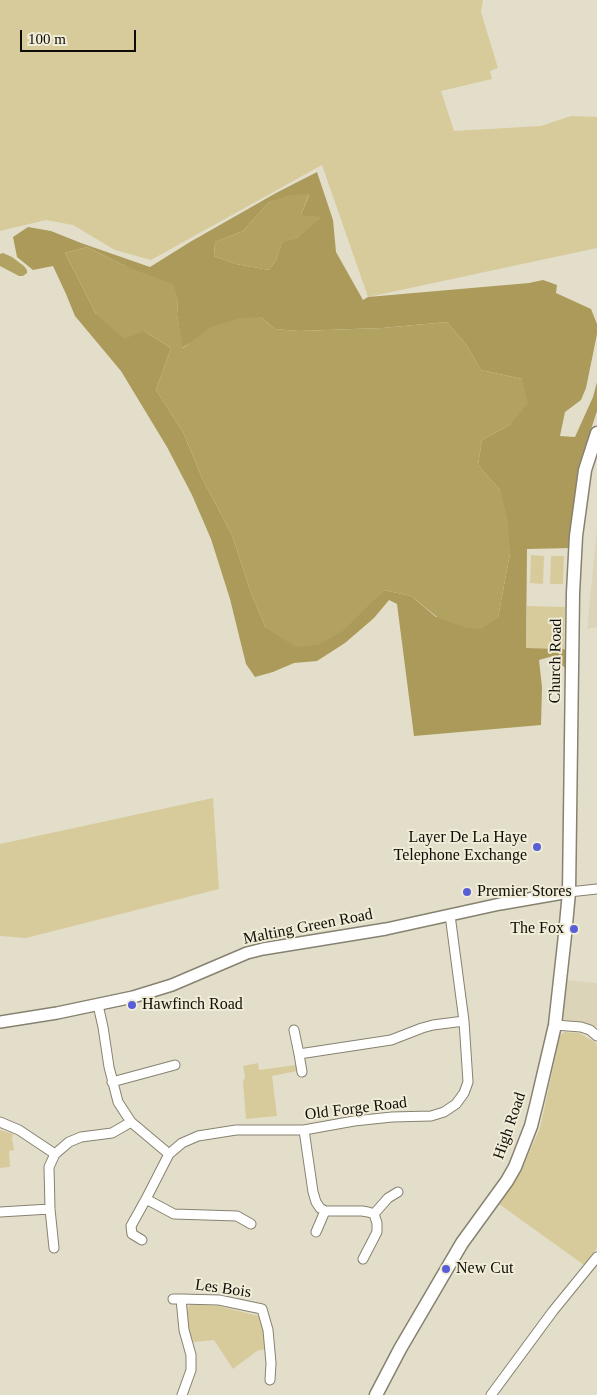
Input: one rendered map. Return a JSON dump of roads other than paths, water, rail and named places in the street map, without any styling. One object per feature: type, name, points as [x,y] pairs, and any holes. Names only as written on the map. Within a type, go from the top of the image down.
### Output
[{"type":"main road","name":"Church Road","points":[[568,892],[573,593],[576,536],[585,470],[597,433]]},
{"type":"main road","name":"High Road","points":[[376,1395],[400,1348],[462,1242],[515,1167],[531,1126],[555,1025],[568,892]]},
{"type":"street","points":[[568,892],[597,889]]},
{"type":"street","name":"Malting Green Road","points":[[0,1022],[57,1013],[133,997],[172,985],[247,953],[263,949],[386,929],[500,904],[568,892]]},
{"type":"street","name":"Old Forge Road","points":[[142,1240],[132,1234],[131,1226],[169,1154],[182,1142],[198,1136],[236,1130],[304,1130],[354,1121],[392,1117],[431,1116],[444,1112],[456,1104],[468,1082],[464,1021],[450,915]]},
{"type":"street","points":[[98,1005],[108,1067],[118,1102],[131,1122],[169,1154]]},
{"type":"street","points":[[299,1054],[390,1040],[433,1024],[464,1021]]},
{"type":"street","points":[[555,1025],[581,1027],[590,1030],[597,1036]]},
{"type":"street","points":[[294,1030],[302,1072]]},
{"type":"street","points":[[112,1082],[174,1066]]},
{"type":"street","points":[[0,1122],[18,1130],[55,1154]]},
{"type":"street","points":[[54,1248],[50,1209],[49,1167],[55,1154],[75,1139],[112,1133],[131,1122]]},
{"type":"street","points":[[304,1130],[305,1170],[314,1197],[320,1208],[325,1211],[362,1211],[374,1214]]},
{"type":"street","points":[[374,1214],[388,1198],[398,1192]]},
{"type":"street","points":[[146,1200],[174,1214],[238,1216],[250,1224]]},
{"type":"street","points":[[0,1212],[50,1209]]},
{"type":"street","points":[[316,1232],[325,1211]]},
{"type":"street","points":[[363,1259],[377,1232],[374,1214]]},
{"type":"street","points":[[492,1395],[553,1311],[597,1257]]},
{"type":"street","name":"Les Bois","points":[[182,1395],[191,1370],[191,1355],[177,1299],[219,1300],[262,1306],[268,1330],[271,1363],[270,1380]]},
{"type":"place","name":"Layer De La Haye Telephone Exchange","points":[[537,847]]},
{"type":"place","name":"Premier Stores","points":[[467,892]]},
{"type":"place","name":"The Fox","points":[[574,929]]},
{"type":"place","name":"Hawfinch Road","points":[[132,1005]]},
{"type":"place","name":"New Cut","points":[[446,1269]]}]
